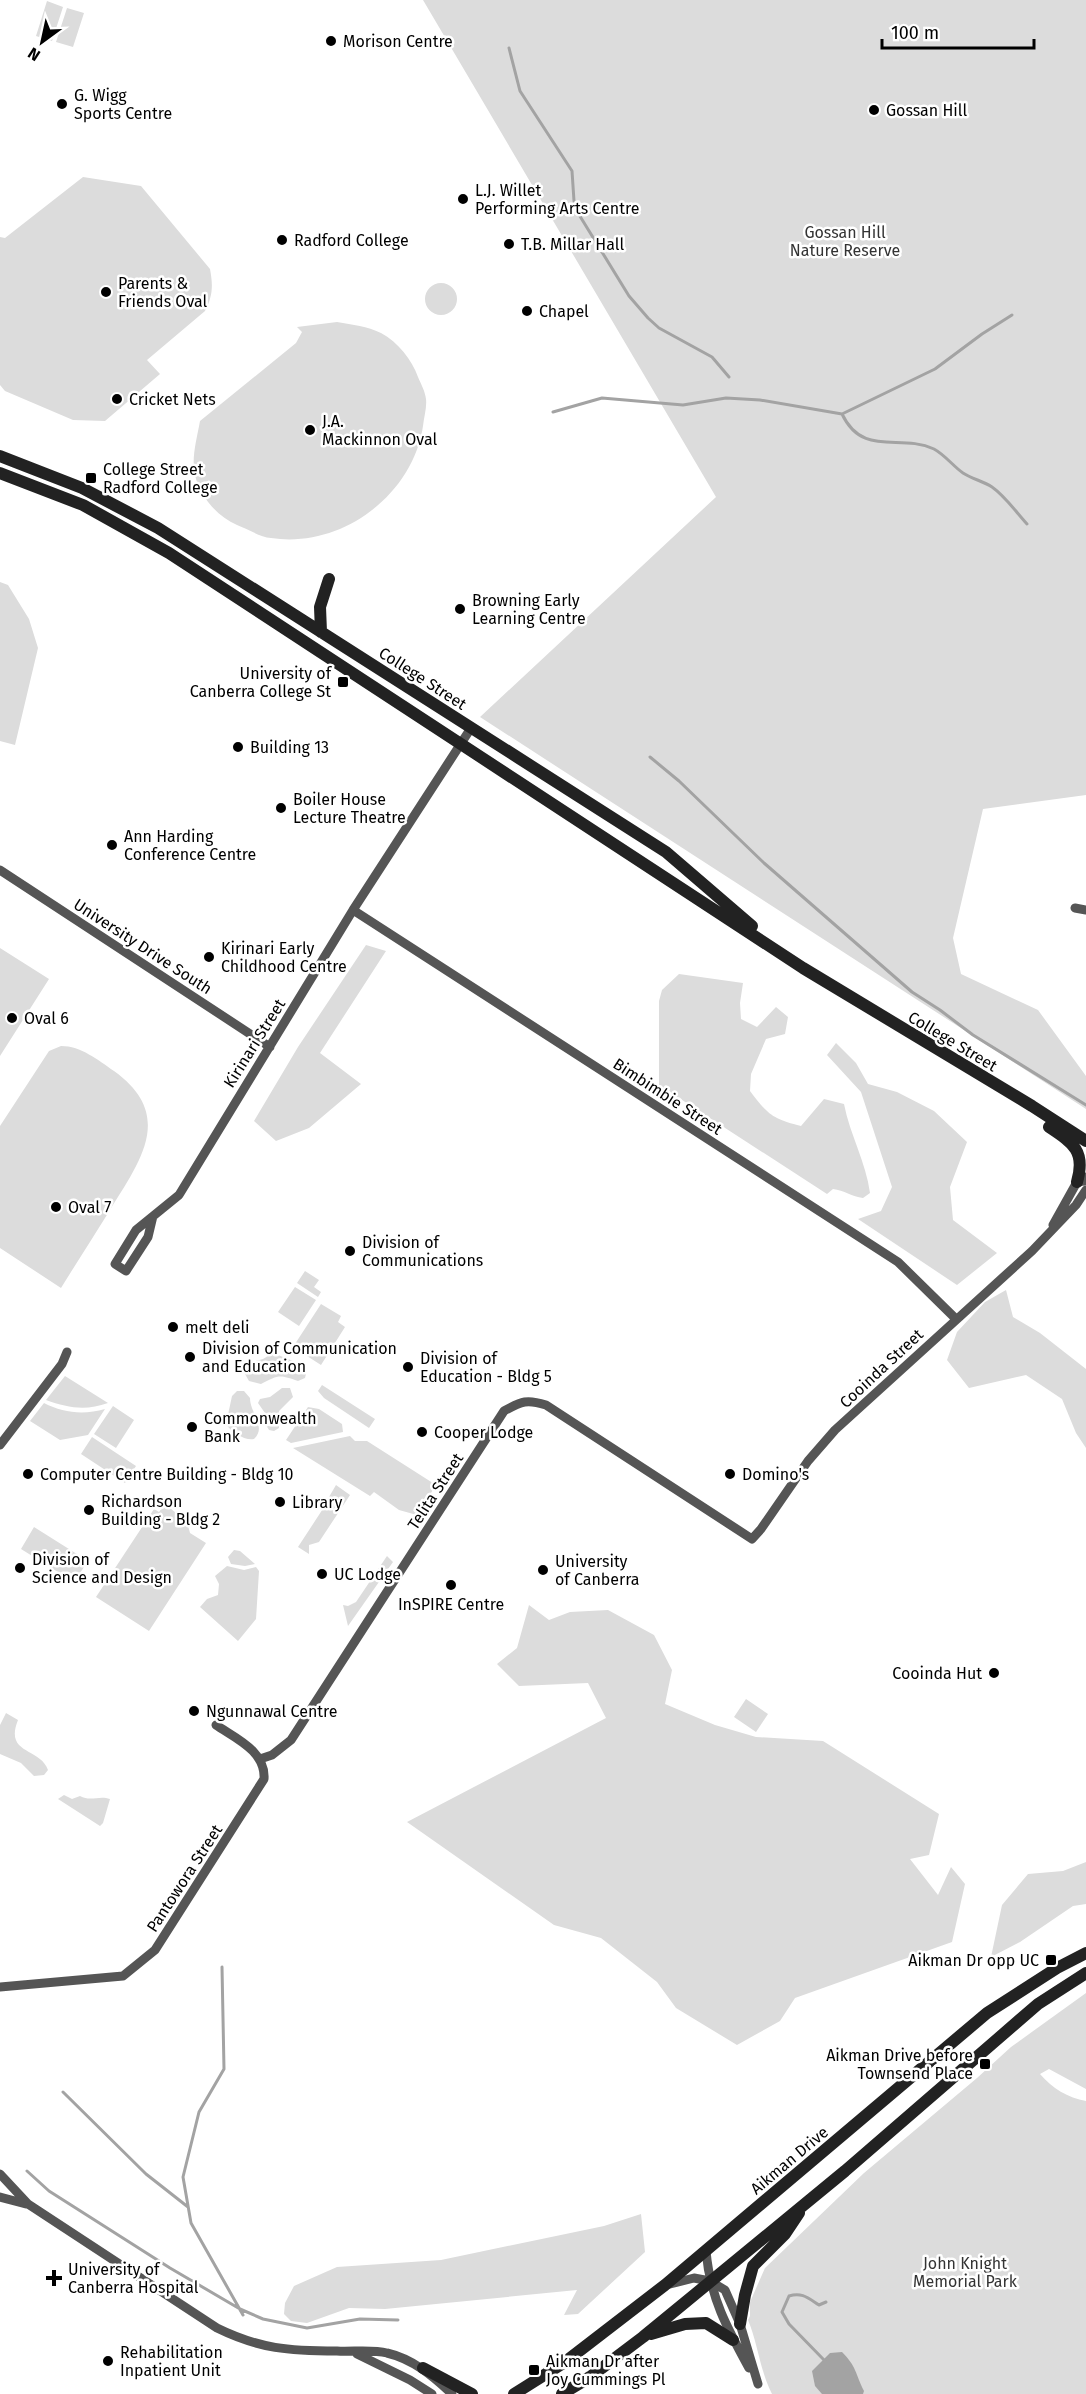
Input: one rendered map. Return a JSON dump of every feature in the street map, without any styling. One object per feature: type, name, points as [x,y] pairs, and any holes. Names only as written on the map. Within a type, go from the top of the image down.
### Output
[{"type":"street","name":"College Street","points":[[0,456],[82,488],[158,528],[666,852],[803,968]]},
{"type":"street","name":"College Street","points":[[0,473],[83,505],[150,541],[803,968],[1032,1106],[1086,1142]]},
{"type":"street","points":[[321,632],[321,607],[329,579]]},
{"type":"street","name":"Kirinari Street","points":[[153,1216],[148,1237],[126,1271],[115,1264],[136,1230],[153,1216],[179,1195],[353,910],[471,728]]},
{"type":"street","name":"University Drive South","points":[[0,870],[270,1047]]},
{"type":"street","points":[[1076,908],[1086,910]]},
{"type":"street","name":"Bimbimbie Street","points":[[353,910],[898,1262],[956,1319]]},
{"type":"street","points":[[1032,1106],[1039,1119],[1070,1141],[1078,1150],[1083,1183]]},
{"type":"street","name":"Cooinda Street","points":[[752,1539],[761,1530],[807,1461],[835,1430],[1048,1234],[1083,1183]]},
{"type":"street","points":[[0,1445],[62,1364],[67,1352]]},
{"type":"street","name":"Telita Street","points":[[260,1759],[272,1755],[291,1740],[504,1411],[518,1402],[531,1400],[546,1405],[752,1539]]},
{"type":"street","points":[[216,1725],[253,1750],[260,1759]]},
{"type":"street","name":"Pantowora Street","points":[[0,1987],[123,1976],[155,1950],[260,1788],[264,1772],[260,1759]]},
{"type":"street","name":"Aikman Drive","points":[[513,2394],[565,2362],[665,2285],[987,2013],[1057,1968],[1086,1953]]},
{"type":"street","points":[[562,2394],[590,2377],[643,2337],[806,2202],[1038,2004],[1086,1973]]},
{"type":"street","points":[[0,2174],[28,2204],[217,2328],[238,2338],[270,2348],[299,2352],[386,2352],[423,2368],[472,2394]]},
{"type":"street","points":[[0,2198],[28,2204]]},
{"type":"street","points":[[741,2325],[744,2295],[753,2266],[785,2234],[806,2202]]},
{"type":"street","points":[[706,2251],[712,2293],[763,2394]]},
{"type":"street","points":[[665,2285],[694,2278],[710,2281],[725,2290],[741,2325],[758,2384]]},
{"type":"street","points":[[643,2337],[684,2324],[706,2323],[734,2340]]},
{"type":"street","points":[[352,2352],[411,2380],[432,2394]]},
{"type":"street","points":[[423,2368],[452,2394]]},
{"type":"green space","name":"Gossan Hill Nature Reserve","points":[[423,0],[1086,0],[1086,795],[983,809],[953,938],[961,974],[1038,1010],[1086,1076],[1086,1109],[480,717],[716,497]]},
{"type":"green space","points":[[47,1],[63,7],[52,41],[36,36]]},
{"type":"green space","points":[[67,8],[84,13],[73,47],[56,42]]},
{"type":"green space","name":"Parents & Friends Oval","points":[[83,177],[141,186],[210,269],[212,280],[211,295],[205,311],[147,360],[160,374],[105,421],[73,420],[5,391],[0,385],[0,237],[5,238]]},
{"type":"green space","points":[[441,283],[453,287],[457,299],[453,311],[441,315],[429,311],[425,299],[429,287]]},
{"type":"green space","name":"J.A. Mackinnon Oval","points":[[337,322],[365,327],[381,333],[399,346],[412,364],[424,390],[426,402],[423,426],[416,451],[405,474],[389,495],[370,512],[347,526],[323,535],[297,539],[263,536],[237,525],[216,511],[201,491],[195,475],[194,462],[200,421],[296,343],[302,332],[297,327]]},
{"type":"green space","points":[[0,582],[8,585],[29,619],[38,648],[15,745],[0,741]]},
{"type":"green space","points":[[366,945],[386,951],[320,1053],[361,1084],[309,1128],[276,1141],[254,1121],[298,1047]]},
{"type":"green space","name":"Oval 6","points":[[0,948],[49,979],[0,1056]]},
{"type":"green space","points":[[679,974],[743,983],[740,1003],[741,1019],[757,1027],[776,1007],[788,1017],[785,1034],[766,1039],[751,1074],[750,1091],[772,1115],[801,1126],[824,1099],[844,1104],[870,1193],[863,1198],[833,1189],[827,1194],[659,1085],[659,1001],[662,990]]},
{"type":"green space","points":[[836,1043],[856,1063],[868,1084],[897,1092],[934,1111],[967,1142],[950,1187],[953,1220],[997,1253],[957,1285],[858,1219],[881,1211],[892,1187],[861,1092],[827,1055]]},
{"type":"green space","name":"Oval 7","points":[[61,1046],[82,1051],[114,1071],[133,1088],[143,1104],[148,1121],[141,1156],[122,1191],[61,1288],[0,1248],[0,1126],[49,1051]]},
{"type":"green space","points":[[305,1271],[319,1280],[314,1287],[321,1292],[318,1297],[297,1283]]},
{"type":"green space","points":[[295,1287],[316,1300],[299,1326],[278,1312]]},
{"type":"green space","points":[[1006,1290],[1013,1317],[1040,1333],[1086,1369],[1086,1448],[1076,1433],[1062,1399],[1026,1375],[969,1388],[947,1360],[957,1332],[985,1302]]},
{"type":"green space","points":[[321,1304],[341,1316],[338,1322],[345,1327],[321,1365],[293,1347]]},
{"type":"green space","points":[[273,1353],[303,1365],[307,1369],[305,1378],[298,1381],[279,1376],[261,1384],[249,1381],[245,1374],[249,1363]]},
{"type":"green space","points":[[65,1376],[108,1403],[77,1408],[46,1400]]},
{"type":"green space","points":[[322,1385],[375,1419],[369,1428],[324,1398],[318,1391]]},
{"type":"green space","points":[[282,1388],[290,1388],[293,1397],[279,1411],[279,1428],[274,1431],[269,1430],[265,1413],[258,1403],[260,1399],[270,1397]]},
{"type":"green space","points":[[237,1391],[244,1391],[250,1398],[259,1430],[254,1439],[247,1439],[239,1435],[226,1424],[232,1396]]},
{"type":"green space","points":[[44,1403],[74,1412],[105,1409],[88,1435],[60,1440],[30,1421]]},
{"type":"green space","points":[[113,1406],[134,1420],[116,1448],[94,1434]]},
{"type":"green space","points":[[308,1407],[319,1409],[342,1424],[343,1432],[291,1443],[286,1440]]},
{"type":"green space","points":[[350,1436],[355,1441],[367,1441],[436,1485],[417,1515],[399,1510],[374,1492],[370,1496],[293,1448]]},
{"type":"green space","points":[[92,1437],[136,1466],[125,1483],[81,1454]]},
{"type":"green space","points":[[336,1485],[350,1495],[319,1542],[309,1545],[309,1554],[298,1547]]},
{"type":"green space","points":[[165,1504],[187,1522],[190,1533],[206,1543],[149,1631],[96,1597],[154,1509],[159,1512]]},
{"type":"green space","points":[[34,1527],[88,1561],[74,1582],[21,1549]]},
{"type":"green space","points":[[234,1550],[240,1551],[255,1564],[245,1566],[231,1564],[228,1557]]},
{"type":"green space","points":[[387,1556],[393,1562],[348,1626],[343,1605],[348,1606],[356,1602]]},
{"type":"green space","points":[[227,1566],[244,1570],[256,1567],[259,1571],[256,1619],[238,1641],[200,1607],[207,1599],[218,1595],[219,1584],[215,1576]]},
{"type":"green space","points":[[529,1605],[549,1620],[570,1612],[608,1610],[654,1635],[672,1670],[665,1704],[715,1725],[756,1737],[823,1741],[939,1814],[929,1855],[910,1859],[938,1895],[951,1867],[965,1884],[952,1942],[795,1998],[780,2021],[737,2045],[676,2008],[657,1982],[601,1938],[554,1925],[407,1822],[606,1718],[588,1683],[519,1686],[497,1664],[517,1648]]},
{"type":"green space","points":[[746,1699],[768,1714],[756,1732],[734,1717]]},
{"type":"green space","points":[[6,1713],[18,1720],[15,1731],[16,1739],[19,1745],[44,1763],[48,1770],[44,1775],[34,1776],[21,1763],[0,1754],[0,1725]]},
{"type":"green space","points":[[64,1795],[72,1799],[80,1796],[110,1799],[103,1823],[100,1826],[58,1799]]},
{"type":"green space","points":[[1086,1862],[1086,1904],[1073,1906],[1020,1942],[991,1957],[1002,1905],[1028,1874],[1063,1871]]},
{"type":"green space","name":"John Knight Memorial Park","points":[[1086,1993],[1086,2089],[1049,2069],[1040,2074],[1061,2092],[1086,2101],[1086,2394],[772,2394],[748,2320],[750,2302],[765,2268],[864,2173],[1011,2047]]},
{"type":"green space","points":[[641,2214],[645,2252],[578,2314],[564,2315],[577,2290],[385,2309],[349,2308],[307,2323],[291,2321],[284,2314],[285,2303],[294,2286],[337,2267],[441,2260],[604,2226]]},
{"type":"shaded area","points":[[842,2352],[853,2366],[864,2391],[863,2394],[822,2394],[815,2386],[812,2371],[830,2353]]},
{"type":"waterway","points":[[509,48],[520,91],[572,171],[574,201],[578,213],[629,296],[659,328],[712,357],[729,377]]},
{"type":"waterway","points":[[553,412],[602,398],[683,405],[726,398],[760,400],[842,414],[935,369],[1012,315]]},
{"type":"waterway","points":[[842,414],[860,436],[871,440],[908,443],[934,449],[963,473],[997,491],[1027,524]]},
{"type":"waterway","points":[[650,757],[679,781],[764,863],[912,992],[973,1035],[1086,1105]]},
{"type":"waterway","points":[[222,1967],[224,2069],[199,2112],[183,2177],[191,2223],[243,2315]]},
{"type":"waterway","points":[[63,2092],[146,2174],[188,2207]]},
{"type":"waterway","points":[[27,2171],[49,2191],[170,2268],[240,2309],[263,2319],[307,2328],[360,2319],[398,2320]]},
{"type":"waterway","points":[[825,2361],[789,2324],[782,2312],[789,2296],[805,2296],[819,2305],[826,2302]]},
{"type":"place","name":"Morison Centre","points":[[331,41]]},
{"type":"place","name":"G. Wigg Sports Centre","points":[[62,104]]},
{"type":"place","name":"Gossan Hill","points":[[874,110]]},
{"type":"place","name":"L.J. Willet Performing Arts Centre","points":[[463,199]]},
{"type":"place","name":"Radford College","points":[[282,240]]},
{"type":"place","name":"T.B. Millar Hall","points":[[509,244]]},
{"type":"place","name":"Parents & Friends Oval","points":[[106,292]]},
{"type":"place","name":"Chapel","points":[[527,311]]},
{"type":"place","name":"Cricket Nets","points":[[117,399]]},
{"type":"place","name":"J.A. Mackinnon Oval","points":[[310,430]]},
{"type":"place","name":"College Street Radford College","points":[[91,478]]},
{"type":"place","name":"Browning Early Learning Centre","points":[[460,609]]},
{"type":"place","name":"University of Canberra College St","points":[[343,682]]},
{"type":"place","name":"Building 13","points":[[238,747]]},
{"type":"place","name":"Boiler House Lecture Theatre","points":[[281,808]]},
{"type":"place","name":"Ann Harding Conference Centre","points":[[112,845]]},
{"type":"place","name":"Kirinari Early Childhood Centre","points":[[209,957]]},
{"type":"place","name":"Oval 6","points":[[12,1018]]},
{"type":"place","name":"Oval 7","points":[[56,1207]]},
{"type":"place","name":"Division of Communications","points":[[350,1251]]},
{"type":"place","name":"melt deli","points":[[173,1327]]},
{"type":"place","name":"Division of Communication and Education","points":[[190,1357]]},
{"type":"place","name":"Division of Education - Bldg 5","points":[[408,1367]]},
{"type":"place","name":"Commonwealth Bank","points":[[192,1427]]},
{"type":"place","name":"Cooper Lodge","points":[[422,1432]]},
{"type":"place","name":"Computer Centre Building - Bldg 10","points":[[28,1474]]},
{"type":"place","name":"Domino's","points":[[730,1474]]},
{"type":"place","name":"Library","points":[[280,1502]]},
{"type":"place","name":"Richardson Building - Bldg 2","points":[[89,1510]]},
{"type":"place","name":"Division of Science and Design","points":[[20,1568]]},
{"type":"place","name":"University of Canberra","points":[[543,1570]]},
{"type":"place","name":"UC Lodge","points":[[322,1574]]},
{"type":"place","name":"InSPIRE Centre","points":[[451,1585]]},
{"type":"place","name":"Cooinda Hut","points":[[994,1673]]},
{"type":"place","name":"Ngunnawal Centre","points":[[194,1711]]},
{"type":"place","name":"Aikman Dr opp UC","points":[[1051,1960]]},
{"type":"place","name":"Aikman Drive before Townsend Place","points":[[985,2064]]},
{"type":"place","name":"University of Canberra Hospital","points":[[54,2278]]},
{"type":"place","name":"Rehabilitation Inpatient Unit","points":[[108,2361]]},
{"type":"place","name":"Aikman Dr after Joy Cummings Pl","points":[[534,2370]]}]
